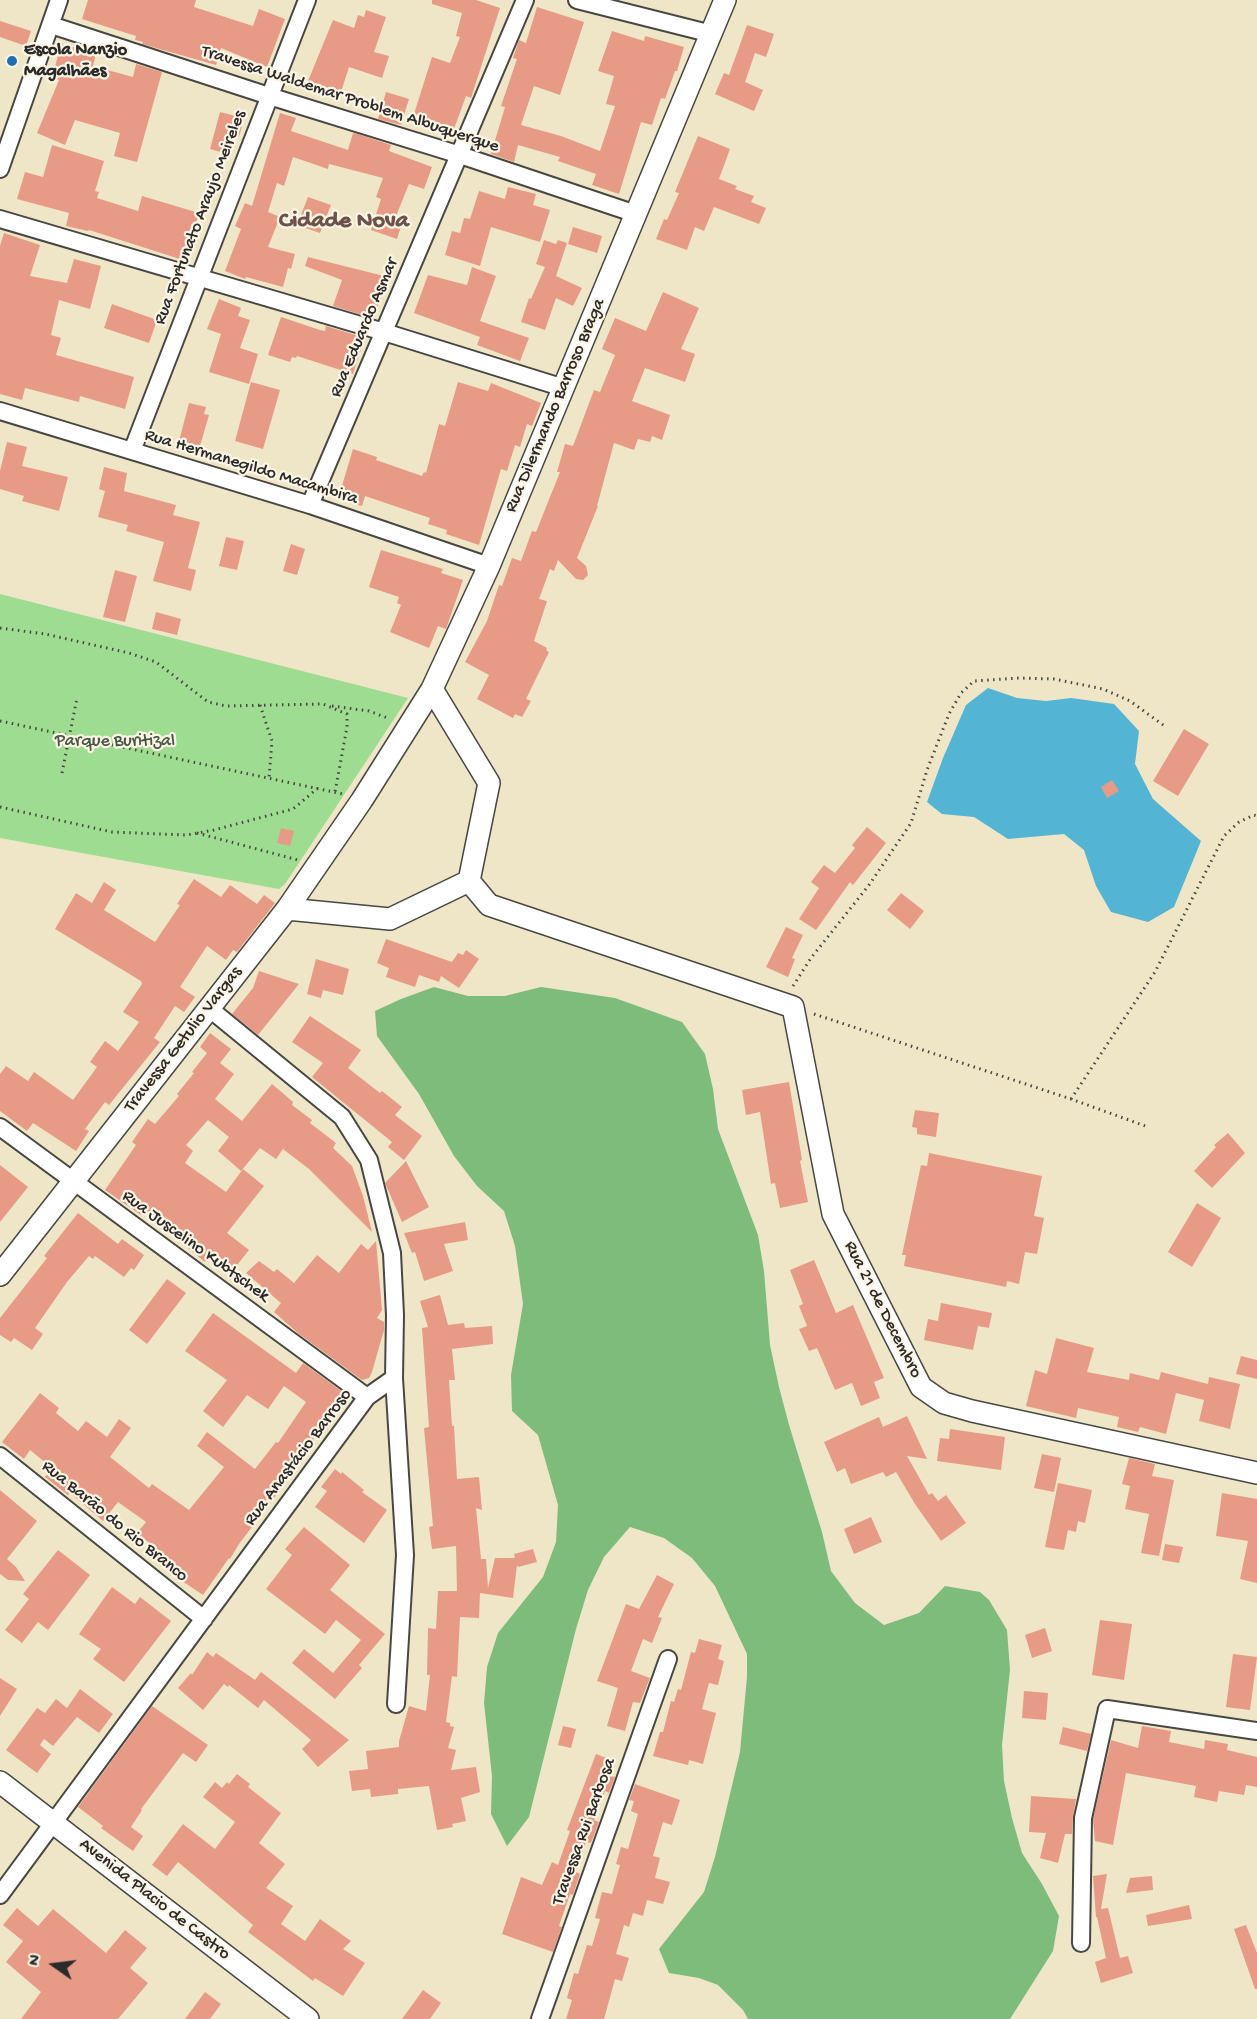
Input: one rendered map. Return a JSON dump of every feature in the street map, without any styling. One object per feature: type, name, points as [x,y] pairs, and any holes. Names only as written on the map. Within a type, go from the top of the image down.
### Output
[{"type":"street","points":[[0,169],[59,0]]},
{"type":"street","name":"Rua Fortunato Araujo Meireles","points":[[132,451],[308,0]]},
{"type":"street","name":"Rua Eduardo Asmar","points":[[310,505],[525,0]]},
{"type":"street","points":[[577,0],[712,34]]},
{"type":"street","name":"Rua Dilermando Barroso Braga","points":[[362,800],[432,689],[489,566],[725,0]]},
{"type":"street","name":"Travessa Waldemar Problem Albuquerque","points":[[51,25],[269,96],[460,154],[636,214]]},
{"type":"street","points":[[0,219],[384,332],[564,388]]},
{"type":"street","name":"Rua Hermanegildo Macambira","points":[[0,411],[310,505],[489,566]]},
{"type":"street","points":[[432,689],[489,783],[469,881]]},
{"type":"street","name":"Travessa Getulio Vargas","points":[[0,1275],[287,909],[362,800]]},
{"type":"street","points":[[287,909],[390,919],[469,881]]},
{"type":"street","points":[[469,881],[489,904],[789,1006]]},
{"type":"street","name":"Rua 21 de Decembro","points":[[789,1006],[833,1214],[921,1387],[944,1403],[972,1411],[1257,1473]]},
{"type":"street","points":[[210,1009],[342,1117],[369,1160],[392,1253],[395,1315],[394,1377],[405,1555],[396,1704]]},
{"type":"street","name":"Rua Juscelino Kubtschek","points":[[0,1127],[367,1397]]},
{"type":"street","name":"Rua Anastácio Barroso","points":[[0,1894],[367,1397],[394,1377]]},
{"type":"street","name":"Rua Barão do Rio Branco","points":[[0,1456],[204,1619]]},
{"type":"street","name":"Travessa Rui Barbosa","points":[[540,2019],[668,1659]]},
{"type":"street","points":[[1081,1942],[1083,1818],[1107,1709],[1257,1731]]},
{"type":"street","name":"Avenida Placio de Castro","points":[[0,1782],[308,2019]]},
{"type":"path","points":[[0,628],[45,634],[129,653],[156,662],[208,702],[226,706],[323,704],[369,711],[408,726]]},
{"type":"path","points":[[1148,1127],[1071,1099],[789,1006],[796,979],[869,885],[911,823],[927,770],[949,714],[961,693],[974,681],[1019,678],[1054,679],[1103,689],[1130,701],[1166,727]]},
{"type":"path","points":[[62,773],[77,698]]},
{"type":"path","points":[[323,704],[347,714],[347,727],[335,792]]},
{"type":"path","points":[[260,705],[272,741],[269,778]]},
{"type":"path","points":[[0,721],[318,788],[362,800]]},
{"type":"path","points":[[0,807],[112,832],[187,835],[293,809],[318,788]]},
{"type":"path","points":[[1071,1099],[1155,972],[1224,836],[1239,822],[1254,815],[1257,816]]},
{"type":"path","points":[[196,833],[317,866]]},
{"type":"green space","name":"Parque Buritizal","points":[[0,594],[408,698],[285,884],[279,889],[0,838]]},
{"type":"green space","points":[[434,987],[468,996],[505,996],[541,987],[615,998],[682,1022],[705,1054],[713,1089],[718,1129],[758,1235],[764,1271],[770,1345],[779,1387],[822,1532],[831,1571],[855,1603],[884,1625],[919,1613],[945,1586],[980,1592],[989,1600],[1007,1630],[1010,1670],[1002,1745],[1004,1781],[1022,1853],[1059,1916],[1053,1951],[1010,2019],[748,2019],[743,2010],[718,1985],[699,1978],[669,1973],[659,1949],[704,1892],[715,1857],[740,1752],[747,1654],[715,1586],[692,1558],[664,1538],[630,1527],[604,1557],[588,1590],[576,1629],[529,1817],[507,1846],[491,1814],[492,1776],[484,1703],[487,1667],[498,1633],[543,1577],[556,1542],[558,1505],[538,1435],[512,1411],[511,1375],[523,1304],[515,1246],[504,1211],[477,1186],[454,1156],[419,1094],[377,1036],[375,1011]]},
{"type":"water","points":[[988,688],[1017,698],[1046,701],[1071,698],[1114,704],[1139,731],[1135,764],[1153,799],[1201,841],[1174,907],[1148,922],[1111,912],[1096,886],[1084,850],[1064,834],[1008,839],[974,817],[942,814],[927,802],[966,705]]},
{"type":"building","points":[[88,0],[196,0],[194,7],[253,26],[259,9],[285,19],[267,67],[221,48],[216,65],[142,44],[143,42],[135,40],[136,36],[82,19]]},
{"type":"building","points":[[432,0],[476,0],[500,8],[471,98],[466,96],[454,129],[414,114],[432,57],[450,63],[460,37],[456,36],[462,13],[432,4]]},
{"type":"building","points":[[537,7],[584,22],[560,95],[534,86],[521,125],[561,136],[600,151],[615,106],[606,104],[614,76],[598,71],[612,31],[644,41],[645,36],[684,47],[677,71],[675,71],[665,99],[661,98],[652,125],[641,122],[619,194],[592,185],[596,174],[558,161],[560,157],[518,145],[514,162],[491,154],[505,107],[501,106],[517,59],[513,58],[519,40],[526,43]]},
{"type":"building","points":[[366,10],[386,17],[374,52],[389,56],[382,78],[349,67],[341,92],[308,81],[333,20],[354,28],[358,15],[364,17]]},
{"type":"building","points":[[0,21],[31,31],[26,46],[0,37]]},
{"type":"building","points":[[747,25],[774,34],[766,57],[755,53],[745,82],[763,90],[754,111],[715,94],[724,73],[729,75]]},
{"type":"building","points":[[61,44],[96,53],[93,66],[133,77],[136,64],[162,72],[137,162],[114,156],[120,133],[75,120],[65,145],[37,133],[59,80],[52,78]]},
{"type":"building","points":[[386,92],[409,99],[401,125],[378,119]]},
{"type":"building","points":[[220,112],[244,118],[239,137],[233,136],[228,154],[210,149]]},
{"type":"building","points":[[280,113],[296,118],[291,131],[348,150],[353,133],[358,134],[391,145],[389,151],[432,167],[424,189],[409,184],[396,216],[403,219],[397,239],[371,230],[381,199],[376,197],[383,178],[329,164],[328,169],[293,157],[284,186],[277,183],[268,212],[280,217],[268,247],[295,254],[283,287],[246,277],[245,279],[225,271],[241,229],[235,226],[245,203],[252,206]]},
{"type":"building","points":[[698,136],[730,149],[719,179],[737,186],[735,189],[754,196],[751,202],[766,208],[759,224],[714,207],[704,231],[695,227],[687,250],[656,239],[679,193],[675,192]]},
{"type":"building","points":[[52,145],[104,161],[95,191],[99,192],[97,198],[138,211],[142,196],[199,213],[192,237],[189,236],[183,260],[89,230],[66,226],[69,213],[17,199],[25,172],[43,177]]},
{"type":"building","points":[[508,187],[536,194],[533,205],[550,210],[540,242],[491,227],[480,266],[445,255],[452,231],[460,233],[464,218],[470,219],[479,191],[505,199]]},
{"type":"building","points":[[308,197],[331,205],[320,233],[297,225]]},
{"type":"building","points":[[573,227],[602,236],[597,253],[568,244]]},
{"type":"building","points":[[4,233],[40,245],[30,276],[67,283],[74,259],[101,266],[90,309],[59,300],[51,335],[61,338],[56,355],[134,377],[125,409],[80,396],[79,402],[25,388],[22,400],[0,394],[0,246]]},
{"type":"building","points":[[544,240],[556,244],[558,240],[567,243],[556,276],[582,288],[573,306],[556,298],[545,330],[521,322],[529,298],[531,299],[545,267],[536,264]]},
{"type":"building","points":[[308,257],[384,276],[375,316],[370,314],[369,317],[333,306],[342,280],[305,266]]},
{"type":"building","points":[[472,267],[496,276],[480,321],[529,338],[520,361],[477,345],[480,337],[414,313],[428,275],[467,285]]},
{"type":"building","points":[[663,292],[699,308],[681,349],[695,354],[685,382],[645,368],[632,401],[670,415],[662,440],[652,436],[650,442],[638,439],[634,450],[614,443],[598,506],[577,558],[586,566],[588,575],[583,580],[576,579],[558,560],[554,571],[550,569],[539,599],[547,601],[534,641],[547,648],[549,652],[526,699],[531,701],[522,717],[515,714],[513,718],[477,699],[489,675],[465,662],[487,621],[499,585],[502,586],[512,558],[521,561],[532,531],[536,532],[560,472],[557,472],[565,444],[573,446],[594,390],[600,392],[615,355],[602,349],[615,318],[646,331]]},
{"type":"building","points":[[219,299],[241,308],[238,316],[250,320],[240,348],[258,354],[249,384],[209,372],[221,334],[207,329]]},
{"type":"building","points":[[112,304],[157,320],[149,343],[104,328]]},
{"type":"building","points":[[281,317],[320,330],[325,331],[326,326],[362,337],[361,342],[363,343],[353,374],[297,356],[292,357],[290,362],[268,355]]},
{"type":"building","points":[[251,382],[280,390],[263,449],[235,441]]},
{"type":"building","points":[[458,382],[488,391],[491,383],[541,403],[532,426],[527,424],[520,447],[515,445],[507,471],[501,469],[479,545],[446,534],[447,530],[428,524],[430,518],[365,496],[362,506],[338,499],[353,449],[377,457],[376,460],[422,476],[424,472],[426,473],[439,424],[445,426]]},
{"type":"building","points":[[189,403],[206,407],[204,414],[209,415],[200,446],[179,441]]},
{"type":"building","points":[[7,442],[27,447],[22,466],[68,477],[59,511],[22,501],[24,496],[0,489],[0,471]]},
{"type":"building","points":[[104,467],[127,473],[124,491],[176,505],[173,515],[200,522],[188,568],[196,570],[191,591],[153,581],[164,542],[126,531],[128,525],[98,517],[105,491],[99,489]]},
{"type":"building","points":[[226,537],[244,541],[237,570],[219,566]]},
{"type":"building","points":[[291,544],[305,549],[297,575],[283,571]]},
{"type":"building","points":[[381,550],[443,569],[441,573],[463,580],[446,629],[438,626],[429,648],[390,632],[401,605],[397,603],[399,597],[369,587]]},
{"type":"building","points":[[115,570],[137,576],[125,622],[103,617]]},
{"type":"building","points":[[156,612],[181,619],[177,635],[152,629]]},
{"type":"building","points":[[1184,729],[1209,744],[1178,796],[1153,781]]},
{"type":"building","points":[[1112,780],[1119,791],[1107,798],[1101,787]]},
{"type":"building","points":[[867,827],[886,843],[853,885],[850,882],[816,930],[799,919],[819,888],[811,882],[824,865],[835,873],[855,848],[852,845]]},
{"type":"building","points":[[281,828],[294,831],[290,846],[277,843]]},
{"type":"building","points":[[194,879],[221,897],[230,885],[257,904],[264,895],[275,903],[237,952],[233,950],[226,960],[207,946],[180,987],[195,997],[184,1012],[175,1006],[154,1038],[160,1042],[109,1105],[105,1102],[85,1129],[89,1131],[76,1151],[33,1123],[27,1131],[0,1111],[0,1074],[6,1066],[28,1081],[34,1072],[73,1100],[97,1067],[90,1062],[105,1041],[118,1051],[139,1022],[123,1012],[142,984],[141,981],[55,929],[76,893],[92,903],[104,882],[116,890],[104,910],[155,942]]},
{"type":"building","points":[[901,893],[924,911],[910,929],[887,910]]},
{"type":"building","points":[[786,927],[803,935],[792,958],[795,959],[788,977],[766,967]]},
{"type":"building","points":[[386,939],[452,962],[458,953],[463,955],[466,950],[479,959],[459,988],[441,976],[439,982],[419,975],[415,987],[386,977],[389,968],[377,963]]},
{"type":"building","points":[[316,959],[349,969],[343,995],[323,990],[321,998],[307,994]]},
{"type":"building","points":[[259,971],[299,984],[258,1035],[232,1014],[253,988]]},
{"type":"building","points":[[310,1016],[361,1050],[348,1068],[402,1107],[395,1115],[422,1136],[404,1160],[388,1147],[392,1142],[312,1077],[323,1063],[292,1042]]},
{"type":"building","points":[[210,1033],[231,1049],[220,1063],[234,1074],[215,1099],[242,1121],[272,1084],[285,1095],[293,1102],[292,1105],[312,1120],[310,1123],[336,1143],[333,1148],[352,1166],[363,1196],[372,1232],[309,1169],[283,1149],[276,1159],[260,1148],[241,1171],[218,1151],[229,1137],[208,1120],[186,1145],[193,1151],[185,1163],[226,1192],[243,1169],[264,1186],[227,1233],[249,1250],[230,1274],[209,1257],[205,1262],[188,1248],[191,1245],[143,1211],[141,1215],[105,1190],[136,1145],[132,1142],[148,1119],[155,1124],[179,1096],[177,1094],[207,1053],[200,1047]]},
{"type":"building","points":[[789,1082],[808,1202],[780,1208],[775,1183],[771,1184],[760,1112],[746,1115],[742,1090]]},
{"type":"building","points":[[915,1110],[939,1113],[936,1137],[917,1134],[917,1128],[912,1127]]},
{"type":"building","points":[[1228,1133],[1245,1153],[1212,1188],[1194,1171],[1216,1147],[1214,1145]]},
{"type":"building","points":[[929,1153],[1042,1176],[1034,1216],[1044,1218],[1037,1254],[1025,1252],[1019,1284],[1007,1281],[1006,1287],[904,1266],[906,1255],[902,1255],[921,1165],[927,1166]]},
{"type":"building","points":[[406,1161],[429,1207],[402,1222],[385,1183]]},
{"type":"building","points":[[0,1165],[28,1187],[0,1222]]},
{"type":"building","points":[[1197,1203],[1221,1218],[1192,1267],[1168,1252]]},
{"type":"building","points":[[78,1213],[118,1244],[122,1239],[144,1255],[134,1270],[131,1268],[124,1277],[95,1256],[93,1259],[89,1256],[67,1282],[35,1328],[43,1334],[32,1350],[14,1338],[11,1342],[0,1335],[0,1318],[47,1258],[44,1256]]},
{"type":"building","points":[[465,1222],[468,1240],[444,1244],[453,1271],[424,1281],[415,1252],[412,1253],[404,1233]]},
{"type":"building","points":[[376,1241],[382,1310],[377,1318],[384,1322],[384,1330],[372,1372],[369,1378],[362,1380],[299,1334],[274,1312],[281,1303],[246,1273],[259,1261],[274,1272],[277,1269],[294,1283],[317,1255],[339,1273],[361,1244],[368,1250]]},
{"type":"building","points":[[814,1260],[836,1313],[853,1305],[884,1378],[874,1382],[880,1398],[861,1406],[852,1383],[835,1390],[817,1348],[809,1351],[799,1329],[807,1326],[799,1306],[803,1304],[790,1270]]},
{"type":"building","points":[[167,1279],[186,1293],[147,1344],[129,1330]]},
{"type":"building","points":[[440,1295],[448,1325],[464,1323],[465,1328],[492,1326],[493,1344],[452,1349],[455,1380],[449,1380],[457,1479],[479,1477],[482,1510],[476,1508],[481,1559],[486,1559],[488,1588],[495,1558],[515,1558],[514,1554],[533,1549],[537,1562],[518,1567],[517,1565],[513,1598],[480,1593],[479,1618],[460,1617],[457,1677],[452,1676],[446,1722],[454,1727],[448,1748],[456,1750],[451,1770],[476,1767],[480,1792],[461,1798],[466,1821],[452,1824],[453,1827],[437,1830],[429,1786],[398,1789],[398,1794],[371,1797],[370,1789],[352,1791],[349,1771],[368,1769],[366,1751],[399,1747],[409,1706],[426,1711],[430,1675],[427,1675],[428,1628],[436,1629],[438,1591],[457,1591],[456,1546],[432,1549],[429,1527],[433,1526],[424,1428],[429,1427],[422,1328],[428,1327],[420,1301]]},
{"type":"building","points":[[941,1303],[992,1313],[989,1328],[978,1326],[973,1350],[924,1340],[928,1319],[938,1321]]},
{"type":"building","points":[[213,1313],[296,1373],[303,1363],[344,1393],[292,1474],[203,1595],[173,1575],[175,1572],[153,1557],[157,1549],[137,1533],[146,1522],[118,1502],[103,1521],[70,1493],[68,1495],[45,1477],[52,1468],[30,1450],[24,1459],[2,1442],[40,1393],[59,1408],[56,1413],[78,1431],[86,1421],[107,1437],[119,1419],[131,1428],[110,1457],[149,1488],[152,1484],[189,1510],[224,1467],[197,1446],[207,1432],[255,1469],[276,1442],[278,1443],[306,1402],[284,1386],[268,1409],[247,1395],[223,1427],[203,1411],[227,1380],[185,1351]]},
{"type":"building","points":[[1056,1338],[1094,1348],[1087,1372],[1129,1380],[1130,1373],[1159,1380],[1161,1372],[1208,1384],[1209,1377],[1240,1384],[1230,1429],[1199,1421],[1204,1400],[1176,1393],[1166,1434],[1140,1427],[1138,1432],[1117,1427],[1119,1417],[1078,1408],[1076,1418],[1026,1406],[1035,1370],[1047,1374]]},
{"type":"building","points":[[1241,1356],[1257,1360],[1257,1379],[1236,1374]]},
{"type":"building","points":[[907,1416],[927,1459],[907,1456],[929,1495],[932,1493],[938,1501],[946,1495],[966,1523],[941,1541],[896,1472],[886,1477],[883,1472],[851,1484],[845,1468],[837,1472],[824,1442],[879,1417],[883,1427]]},
{"type":"building","points":[[950,1429],[1005,1437],[1001,1470],[937,1461],[940,1438],[949,1439]]},
{"type":"building","points":[[1042,1454],[1061,1458],[1054,1492],[1034,1488]]},
{"type":"building","points":[[1129,1458],[1155,1464],[1152,1476],[1174,1480],[1159,1556],[1141,1553],[1149,1514],[1125,1509],[1130,1486],[1122,1484]]},
{"type":"building","points":[[335,1469],[341,1474],[342,1472],[364,1490],[362,1492],[387,1510],[364,1543],[315,1507],[327,1491],[321,1487]]},
{"type":"building","points":[[1058,1483],[1092,1490],[1085,1523],[1078,1521],[1076,1532],[1068,1530],[1064,1550],[1045,1547]]},
{"type":"building","points":[[0,1490],[37,1521],[7,1559],[16,1567],[25,1581],[8,1580],[0,1574]]},
{"type":"building","points":[[1222,1493],[1257,1499],[1257,1583],[1240,1579],[1248,1541],[1216,1536]]},
{"type":"building","points":[[871,1517],[882,1542],[854,1554],[844,1529]]},
{"type":"building","points":[[304,1527],[350,1565],[330,1590],[385,1634],[359,1665],[362,1668],[335,1699],[292,1663],[304,1649],[333,1673],[361,1640],[336,1620],[325,1634],[266,1589],[292,1555],[285,1549]]},
{"type":"building","points":[[1165,1544],[1183,1547],[1179,1563],[1162,1560]]},
{"type":"building","points":[[58,1550],[90,1575],[48,1630],[38,1622],[22,1643],[5,1630],[29,1599],[23,1594]]},
{"type":"building","points":[[657,1575],[674,1584],[658,1617],[662,1618],[652,1643],[643,1639],[631,1671],[650,1678],[640,1703],[633,1702],[625,1731],[607,1726],[618,1688],[597,1681],[626,1604],[639,1609]]},
{"type":"building","points":[[112,1587],[135,1604],[140,1597],[171,1621],[124,1682],[93,1659],[101,1649],[79,1634]]},
{"type":"building","points":[[1100,1620],[1132,1624],[1124,1680],[1092,1675]]},
{"type":"building","points":[[1045,1628],[1052,1651],[1032,1658],[1025,1635]]},
{"type":"building","points":[[699,1639],[722,1645],[718,1659],[724,1661],[718,1685],[709,1683],[702,1709],[716,1713],[703,1764],[689,1760],[688,1765],[653,1756],[660,1732],[663,1732],[671,1701],[674,1702],[678,1689],[681,1690],[691,1652],[695,1653]]},
{"type":"building","points":[[207,1652],[213,1657],[216,1653],[255,1680],[261,1672],[349,1740],[318,1767],[302,1749],[311,1740],[264,1700],[258,1708],[229,1685],[228,1687],[224,1684],[203,1710],[178,1688],[191,1673],[192,1675]]},
{"type":"building","points":[[1233,1654],[1257,1657],[1250,1710],[1226,1707]]},
{"type":"building","points":[[0,1678],[17,1689],[0,1716]]},
{"type":"building","points":[[80,1689],[113,1714],[99,1733],[77,1717],[53,1746],[44,1739],[40,1745],[51,1754],[37,1773],[6,1750],[37,1708],[45,1713],[56,1699],[67,1708]]},
{"type":"building","points":[[1024,1691],[1048,1693],[1046,1720],[1022,1718]]},
{"type":"building","points":[[152,1706],[208,1745],[196,1762],[183,1753],[141,1809],[131,1827],[143,1836],[133,1851],[101,1828],[103,1826],[78,1807]]},
{"type":"building","points":[[563,1726],[576,1729],[571,1748],[558,1745]]},
{"type":"building","points":[[1142,1726],[1171,1731],[1169,1742],[1204,1749],[1205,1740],[1228,1744],[1227,1750],[1257,1757],[1257,1787],[1246,1785],[1244,1795],[1219,1791],[1217,1802],[1194,1797],[1196,1786],[1126,1773],[1113,1845],[1095,1841],[1093,1819],[1111,1740],[1138,1748]]},
{"type":"building","points":[[1063,1727],[1091,1734],[1087,1751],[1059,1744]]},
{"type":"building","points":[[596,1754],[609,1759],[606,1768],[612,1770],[609,1776],[615,1777],[609,1793],[605,1791],[594,1820],[599,1822],[591,1843],[586,1842],[576,1872],[580,1874],[573,1895],[570,1894],[553,1952],[502,1934],[521,1877],[542,1885],[552,1862],[558,1865],[570,1831],[567,1830]]},
{"type":"building","points":[[237,1774],[250,1784],[248,1787],[281,1813],[259,1843],[285,1864],[266,1888],[293,1906],[281,1924],[305,1941],[320,1919],[351,1941],[343,1949],[365,1963],[343,1996],[315,1978],[313,1981],[248,1932],[253,1925],[178,1862],[167,1876],[152,1865],[183,1824],[215,1849],[235,1822],[203,1797],[215,1782],[222,1788],[227,1782],[229,1784]]},
{"type":"building","points":[[635,1784],[680,1800],[672,1825],[663,1822],[653,1856],[660,1858],[655,1878],[670,1882],[663,1904],[647,1900],[643,1916],[633,1913],[629,1927],[624,1925],[616,1954],[629,1958],[622,1981],[615,1979],[604,2019],[566,2019],[572,2000],[567,1998],[574,1973],[578,1974],[587,1945],[592,1946],[600,1919],[595,1918],[602,1892],[612,1894],[620,1865],[616,1864],[621,1847],[628,1849],[638,1814],[631,1811],[634,1801],[629,1800]]},
{"type":"building","points":[[1031,1796],[1076,1799],[1072,1834],[1065,1834],[1058,1863],[1040,1858],[1046,1833],[1029,1832]]},
{"type":"building","points":[[1107,1874],[1101,1909],[1108,1908],[1120,1958],[1128,1956],[1133,1973],[1101,1983],[1095,1962],[1106,1958],[1096,1917],[1093,1876]]},
{"type":"building","points":[[1152,1876],[1153,1890],[1126,1893],[1130,1878]]},
{"type":"building","points":[[1189,1905],[1192,1919],[1148,1926],[1146,1915]]},
{"type":"building","points":[[17,1908],[38,1926],[53,1909],[106,1953],[125,1930],[147,1948],[130,1968],[148,1983],[118,2019],[21,2019],[41,1992],[6,1962],[23,1941],[3,1925]]},
{"type":"building","points":[[1246,1925],[1257,1953],[1257,1989],[1255,1989],[1234,1929]]},
{"type":"building","points":[[423,1990],[441,2003],[430,2019],[402,2019]]},
{"type":"building","points":[[205,1992],[221,2004],[210,2019],[185,2019]]},
{"type":"place","name":"Escola Nanzio Magalhães","points":[[12,61]]},
{"type":"district","name":"Cidade Nova","points":[[344,222]]}]
